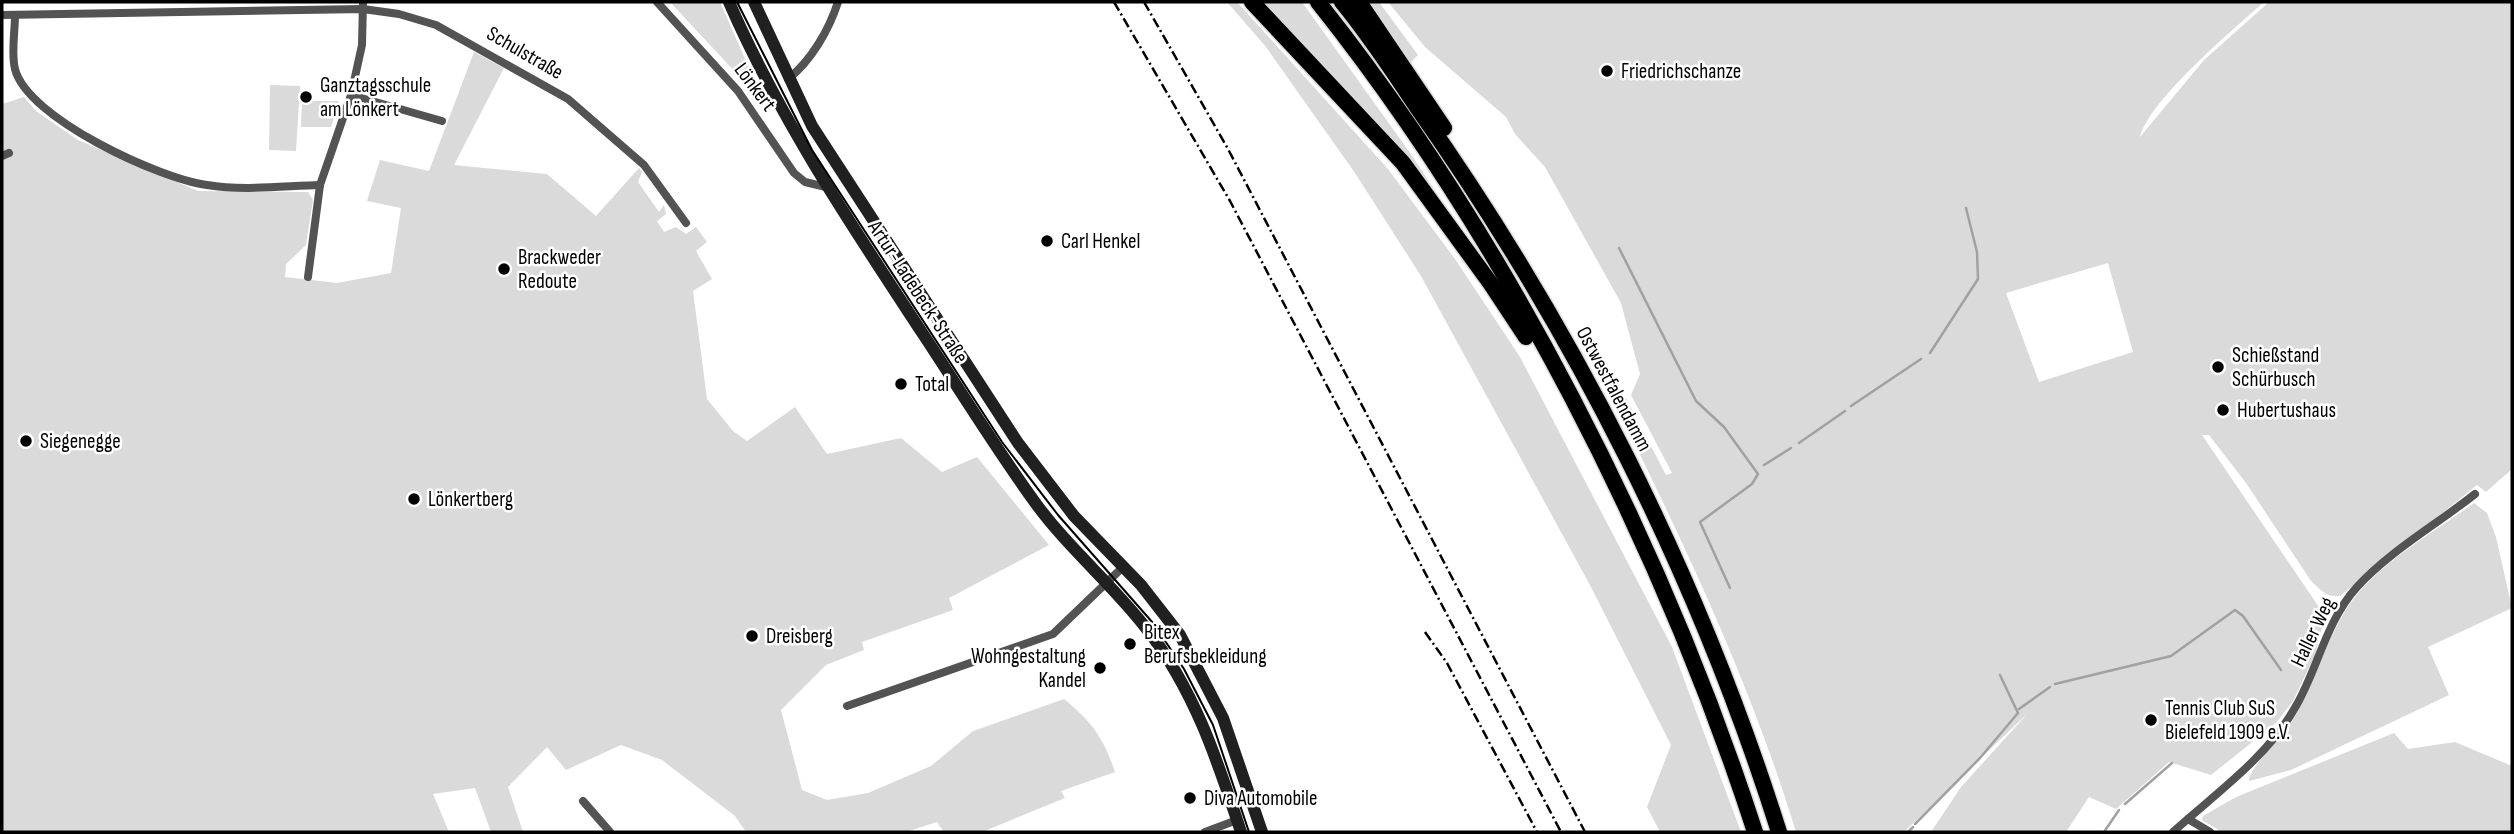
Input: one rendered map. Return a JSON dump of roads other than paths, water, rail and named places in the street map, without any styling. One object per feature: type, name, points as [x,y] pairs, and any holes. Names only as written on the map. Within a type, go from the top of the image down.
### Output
[{"type":"highway","points":[[1252,2],[1374,128],[1403,163],[1491,284],[1529,342],[1597,466],[1646,572],[1672,614]]},
{"type":"highway","name":"Ostwestfalendamm","points":[[1318,2],[1419,144],[1528,320],[1604,463],[1672,614],[1755,832]]},
{"type":"highway","name":"Ostwestfalendamm","points":[[1342,2],[1490,213],[1588,382],[1676,562],[1733,702],[1779,832]]},
{"type":"highway","points":[[1359,2],[1466,162],[1490,213]]},
{"type":"street","name":"Lönkert","points":[[657,2],[731,82],[798,178],[826,187]]},
{"type":"street","name":"Artur-Ladebeck-Straße","points":[[729,2],[763,77],[826,187],[1025,488],[1056,530],[1146,628],[1180,679],[1211,741],[1239,826]]},
{"type":"street","name":"Artur-Ladebeck-Straße","points":[[754,2],[812,126],[1018,443],[1073,516],[1158,605],[1198,666],[1238,755],[1262,832]]},
{"type":"street","points":[[788,79],[825,33],[838,2]]},
{"type":"street","points":[[308,277],[320,186],[351,95],[362,45],[363,6]]},
{"type":"street","name":"Schulstraße","points":[[2,15],[363,6],[436,25],[568,99],[644,165],[686,223]]},
{"type":"street","points":[[15,15],[15,68],[21,82],[52,114],[93,141],[207,185],[320,186]]},
{"type":"street","points":[[351,95],[442,121]]},
{"type":"street","name":"Haller Weg","points":[[2173,832],[2237,778],[2284,727],[2309,680],[2335,617],[2357,587],[2475,494]]},
{"type":"street","points":[[847,706],[1053,634],[1123,567]]},
{"type":"street","points":[[583,801],[610,832]]},
{"type":"street","points":[[2188,819],[2210,832]]},
{"type":"street","points":[[1205,832],[1239,826]]},
{"type":"waterway","points":[[1930,353],[1978,279],[1977,252],[1966,208]]},
{"type":"waterway","points":[[1619,248],[1696,401],[1724,427],[1758,474],[1752,484],[1700,522],[1730,588]]},
{"type":"waterway","points":[[1851,406],[1921,359]]},
{"type":"waterway","points":[[1799,443],[1845,411]]},
{"type":"waterway","points":[[1764,465],[1791,448]]},
{"type":"waterway","points":[[2055,684],[2171,656],[2235,610],[2243,616],[2281,670]]},
{"type":"waterway","points":[[1915,824],[1980,758],[2018,713],[2000,675]]},
{"type":"waterway","points":[[2019,709],[2050,687]]},
{"type":"waterway","points":[[2125,804],[2172,763]]},
{"type":"waterway","points":[[2104,832],[2119,810]]},
{"type":"waterway","points":[[1908,832],[1913,827]]},
{"type":"tram line","points":[[737,2],[812,150],[1002,442],[1058,515],[1153,623],[1184,669],[1213,725],[1249,832]]},
{"type":"railway","points":[[1114,2],[1230,201],[1561,832]]},
{"type":"railway","points":[[1144,2],[1228,149],[1585,832]]},
{"type":"railway","points":[[1425,632],[1447,663],[1537,832]]},
{"type":"place","name":"Friedrichschanze","points":[[1607,71]]},
{"type":"place","name":"Ganztagsschule am Lönkert","points":[[306,97]]},
{"type":"place","name":"Carl Henkel","points":[[1047,241]]},
{"type":"place","name":"Brackweder Redoute","points":[[504,269]]},
{"type":"place","name":"Schießstand Schürbusch","points":[[2218,367]]},
{"type":"place","name":"Total","points":[[901,384]]},
{"type":"place","name":"Hubertushaus","points":[[2223,410]]},
{"type":"place","name":"Siegenegge","points":[[26,441]]},
{"type":"place","name":"Lönkertberg","points":[[414,499]]},
{"type":"place","name":"Dreisberg","points":[[752,636]]},
{"type":"place","name":"Bitex Berufsbekleidung","points":[[1130,644]]},
{"type":"place","name":"Wohngestaltung Kandel","points":[[1100,668]]},
{"type":"place","name":"Tennis Club SuS Bielefeld 1909 e.V.","points":[[2151,720]]},
{"type":"place","name":"Diva Automobile","points":[[1190,798]]}]
